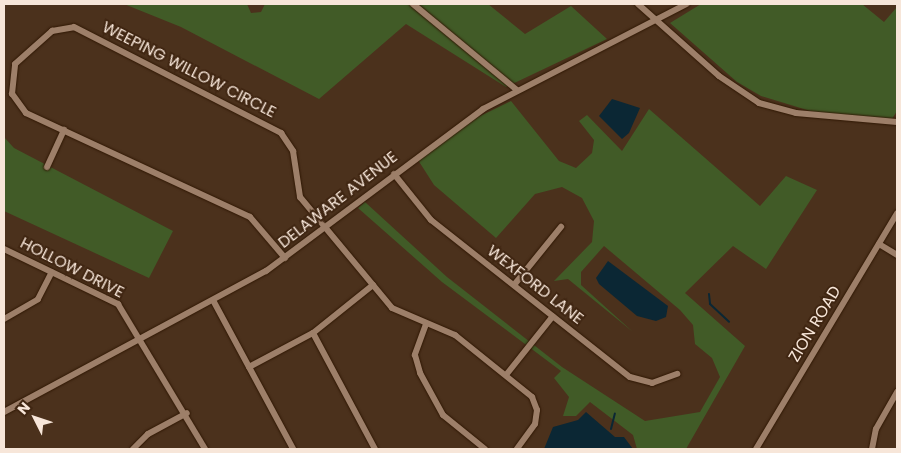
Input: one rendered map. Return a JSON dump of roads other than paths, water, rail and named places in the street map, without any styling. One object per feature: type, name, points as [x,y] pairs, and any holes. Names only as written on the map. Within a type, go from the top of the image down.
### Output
[{"type":"street","points":[[412,4],[517,90]]},
{"type":"street","points":[[638,4],[654,22],[735,89],[759,103],[796,113],[897,122]]},
{"type":"street","name":"DELAWARE AVENUE","points":[[4,412],[214,302],[285,258],[464,121],[517,90],[654,22],[686,4]]},
{"type":"street","name":"WEEPING WILLOW CIRCLE","points":[[285,258],[252,219],[23,110],[13,98],[10,81],[15,64],[42,39],[55,30],[71,27],[281,134],[293,151],[298,193],[395,311],[452,334],[530,395],[537,410],[534,428],[517,449]]},
{"type":"street","points":[[47,166],[64,130]]},
{"type":"street","name":"WEXFORD LANE","points":[[394,174],[431,220],[635,380],[658,382],[677,374]]},
{"type":"street","name":"ZION ROAD","points":[[756,449],[897,213]]},
{"type":"street","points":[[514,285],[560,227]]},
{"type":"street","points":[[878,244],[897,255]]},
{"type":"street","name":"HOLLOW DRIVE","points":[[4,249],[118,304],[187,413],[205,449]]},
{"type":"street","points":[[4,319],[38,299],[52,272]]},
{"type":"street","points":[[249,367],[313,333],[373,285]]},
{"type":"street","points":[[214,302],[293,449]]},
{"type":"street","points":[[506,375],[553,316]]},
{"type":"street","points":[[426,324],[415,355],[420,373],[443,415],[485,449]]},
{"type":"street","points":[[313,333],[375,449]]},
{"type":"street","points":[[872,449],[876,429],[897,392]]},
{"type":"street","points":[[133,449],[148,434],[187,413]]},
{"type":"water","points":[[612,99],[640,108],[629,133],[622,139],[599,116]]},
{"type":"water","points":[[608,261],[668,306],[666,317],[656,321],[637,316],[599,284],[596,278]]},
{"type":"water","points":[[586,412],[615,437],[624,437],[633,449],[544,449],[553,427],[578,420]]},
{"type":"waterway","points":[[709,294],[710,304],[729,322]]},
{"type":"waterway","points":[[611,429],[615,413]]}]
